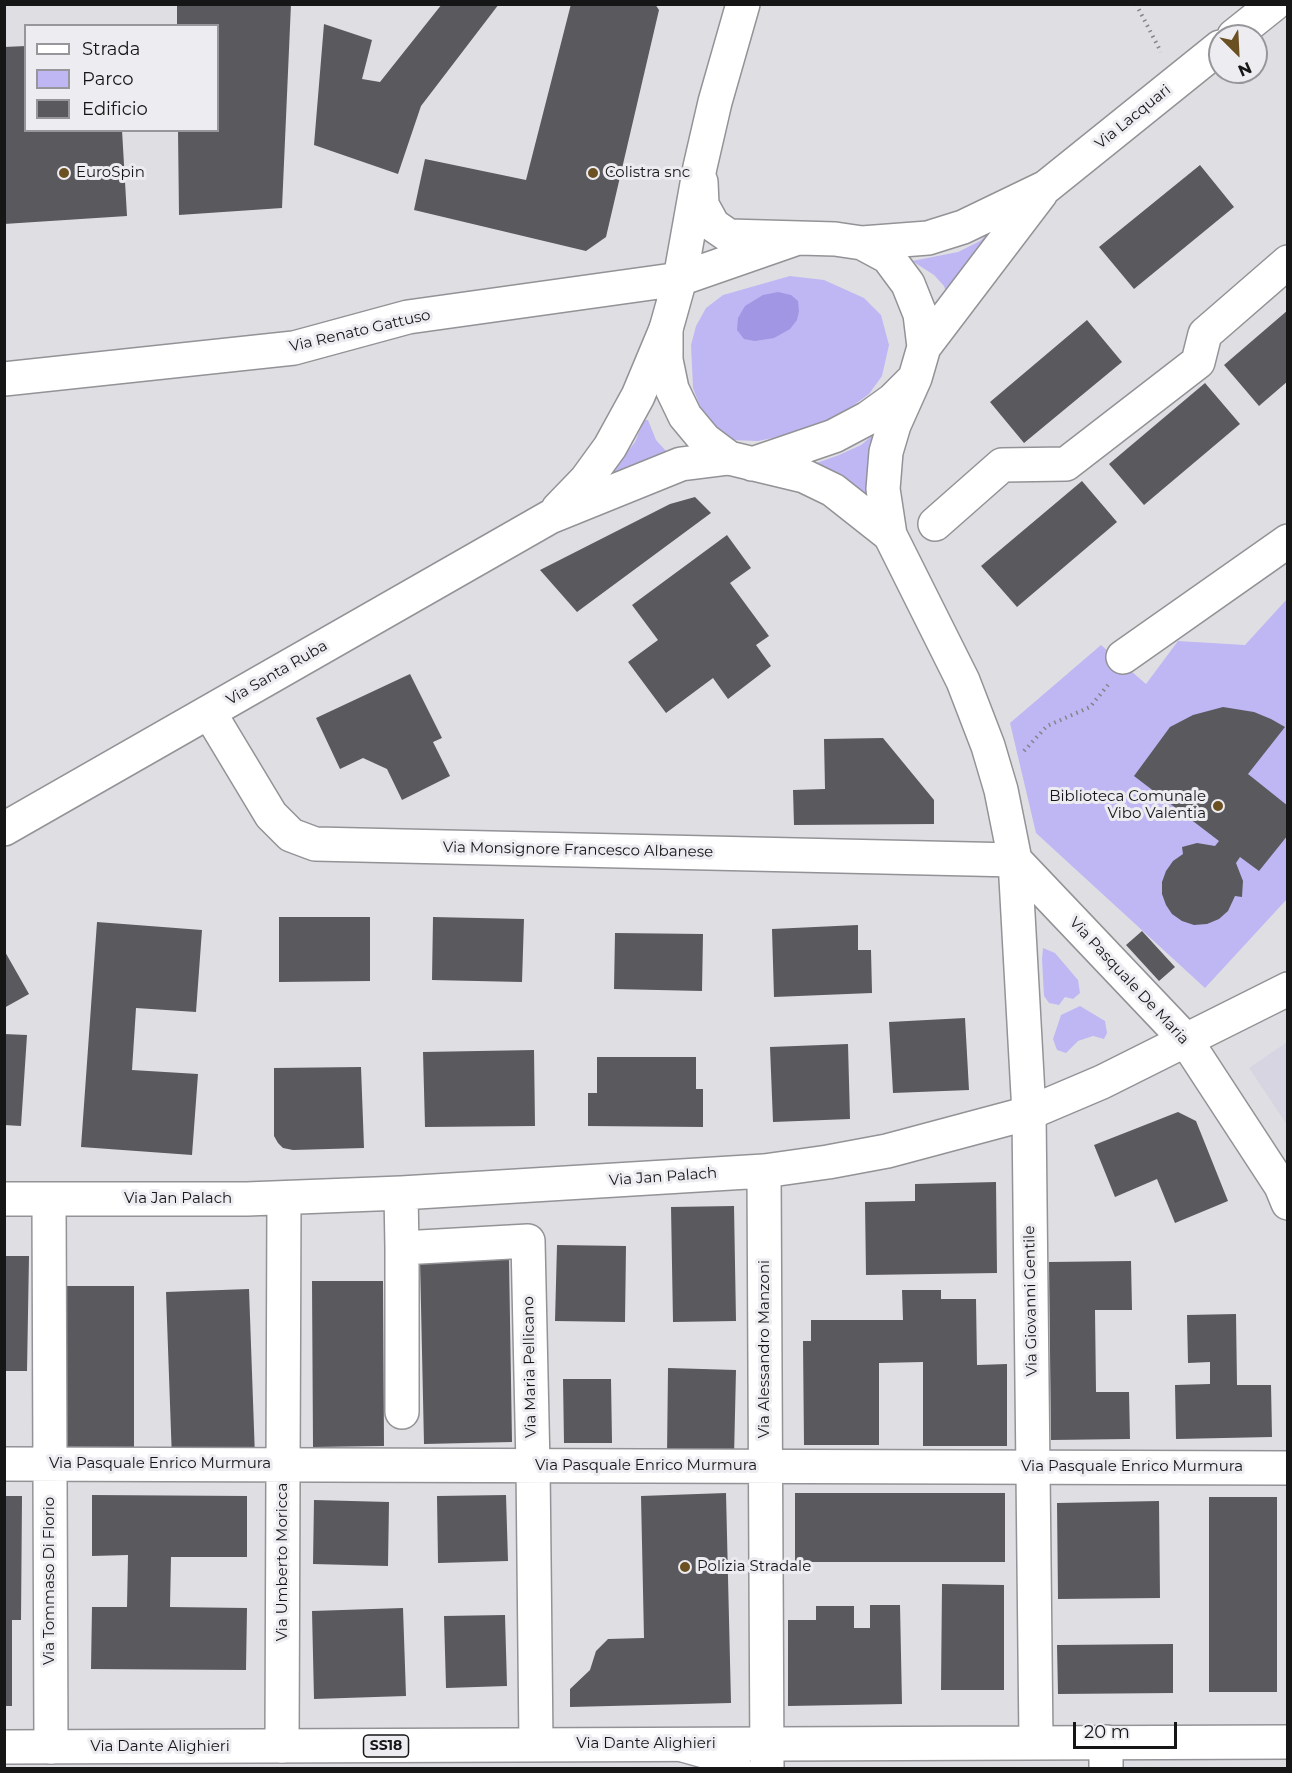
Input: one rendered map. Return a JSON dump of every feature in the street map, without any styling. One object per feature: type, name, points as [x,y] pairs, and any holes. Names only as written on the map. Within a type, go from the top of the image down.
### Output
[{"type":"street","points":[[1249,24],[1274,4]]},
{"type":"street","points":[[740,7],[700,167],[680,279],[666,329],[666,360],[672,390],[685,416],[705,440],[741,461],[804,476],[833,490],[890,535]]},
{"type":"street","name":"Via Lacquari","points":[[862,243],[928,238],[963,227],[1046,187],[1208,57]]},
{"type":"street","points":[[700,167],[702,205],[713,225],[729,236],[835,239],[862,243],[888,257],[908,284],[920,314],[924,347],[915,378],[894,425],[886,452],[884,489],[890,535]]},
{"type":"street","name":"Via Lacquari","points":[[924,347],[1046,187]]},
{"type":"street","name":"Via Renato Gattuso","points":[[4,379],[294,348],[408,317],[680,279],[795,239]]},
{"type":"street","points":[[935,524],[1002,465],[1066,464],[1198,362],[1205,334],[1287,262]]},
{"type":"street","name":"Via Santa Ruba","points":[[550,517],[586,480],[610,447],[638,396],[666,329]]},
{"type":"street","points":[[741,461],[834,436],[868,418],[893,400],[915,378]]},
{"type":"street","name":"Via Santa Ruba","points":[[4,829],[550,517],[681,464],[741,461]]},
{"type":"street","name":"Via Giovanni Gentile","points":[[890,535],[963,681],[988,746],[1001,790],[1015,860],[1029,1113],[1036,1742]]},
{"type":"street","points":[[1123,657],[1287,541]]},
{"type":"street","name":"Via Monsignore Francesco Albanese","points":[[209,712],[271,814],[291,835],[315,844],[1015,860]]},
{"type":"street","name":"Via Pasquale De Maria","points":[[1015,860],[1185,1039],[1281,1186],[1287,1203]]},
{"type":"street","points":[[1258,1003],[1287,966]]},
{"type":"street","name":"Via Jan Palach","points":[[4,1199],[284,1198],[401,1193],[764,1171],[887,1151],[1029,1113],[1102,1082],[1287,989]]},
{"type":"street","name":"Via Alessandro Manzoni","points":[[764,1171],[767,1756]]},
{"type":"street","points":[[401,1193],[402,1412]]},
{"type":"street","name":"Via Umberto Moricca","points":[[282,1746],[284,1198]]},
{"type":"street","name":"Via Tommaso Di Florio","points":[[49,1199],[51,1747]]},
{"type":"street","name":"Via Maria Pellicano","points":[[402,1248],[528,1241],[536,1744]]},
{"type":"street","name":"Via Pasquale Enrico Murmura","points":[[4,1464],[1287,1468]]},
{"type":"street","name":"Via Dante Alighieri","points":[[4,1747],[679,1743],[767,1756],[866,1743],[1036,1742],[1106,1755],[1287,1742]]},
{"type":"street","points":[[679,1743],[708,1752],[735,1768]]},
{"type":"street","points":[[801,1768],[821,1755],[866,1743]]},
{"type":"path","points":[[1136,4],[1177,82]]},
{"type":"path","points":[[1001,790],[1020,755],[1047,726],[1090,707],[1108,684],[1123,657]]},
{"type":"shaded area","points":[[778,292],[791,295],[798,301],[797,320],[790,329],[774,338],[755,341],[744,339],[737,330],[738,318],[745,306],[763,295]]},
{"type":"shaded area","points":[[1287,1042],[1287,1125],[1249,1068]]},
{"type":"green space","points":[[999,222],[950,305],[944,286],[934,275],[912,261],[958,252],[980,241]]},
{"type":"green space","points":[[790,276],[824,280],[864,298],[881,315],[889,345],[882,376],[869,394],[836,418],[797,433],[758,441],[731,440],[715,430],[704,417],[693,388],[691,345],[696,326],[706,308],[723,295]]},
{"type":"green space","points":[[644,420],[648,420],[656,440],[667,452],[612,477],[611,473],[635,442]]},
{"type":"green space","points":[[879,430],[869,499],[808,466],[861,445]]},
{"type":"green space","points":[[1287,599],[1287,899],[1205,988],[1036,833],[1010,723],[1101,645],[1146,684],[1178,641],[1245,645]]},
{"type":"green space","points":[[1043,948],[1055,953],[1078,980],[1080,993],[1073,999],[1065,997],[1059,1005],[1049,1003],[1044,996]]},
{"type":"green space","points":[[1080,1006],[1105,1021],[1107,1033],[1104,1039],[1093,1036],[1078,1041],[1066,1053],[1057,1050],[1053,1039],[1061,1015]]},
{"type":"building","points":[[177,4],[291,4],[282,208],[179,215],[178,132],[219,132],[219,24],[177,24]]},
{"type":"building","points":[[442,4],[499,4],[421,106],[398,174],[314,145],[324,24],[372,40],[362,79],[380,82]]},
{"type":"building","points":[[571,4],[655,4],[659,10],[606,237],[586,251],[414,210],[425,159],[526,180]]},
{"type":"building","name":"EuroSpin","points":[[24,46],[24,132],[122,132],[127,216],[4,224],[4,47]]},
{"type":"building","points":[[1200,165],[1234,207],[1134,289],[1099,247]]},
{"type":"building","points":[[1288,310],[1288,381],[1259,406],[1224,365]]},
{"type":"building","points":[[1087,320],[1122,362],[1024,443],[990,402]]},
{"type":"building","points":[[1205,383],[1240,424],[1144,505],[1109,464]]},
{"type":"building","points":[[1082,481],[1117,522],[1017,607],[981,566]]},
{"type":"building","points":[[695,497],[711,513],[577,612],[540,570],[670,504]]},
{"type":"building","points":[[727,535],[751,568],[730,583],[769,636],[756,645],[771,666],[728,699],[713,678],[666,713],[628,662],[658,640],[632,605]]},
{"type":"building","points":[[410,674],[442,738],[433,742],[450,776],[402,800],[387,769],[363,758],[340,769],[316,718]]},
{"type":"building","points":[[1223,707],[1254,712],[1285,727],[1248,774],[1288,806],[1288,835],[1259,871],[1240,857],[1236,863],[1243,881],[1242,897],[1235,896],[1228,911],[1219,919],[1207,924],[1194,925],[1172,914],[1162,894],[1162,882],[1173,861],[1183,854],[1182,847],[1197,843],[1215,846],[1219,841],[1134,776],[1170,727],[1193,715]]},
{"type":"building","points":[[883,738],[934,800],[934,824],[794,825],[793,790],[825,789],[824,739]]},
{"type":"building","points":[[279,917],[370,917],[370,981],[279,982]]},
{"type":"building","points":[[433,917],[524,919],[522,982],[432,980]]},
{"type":"building","points":[[97,922],[202,930],[196,1012],[136,1008],[132,1070],[198,1074],[192,1155],[81,1147]]},
{"type":"building","points":[[858,925],[858,950],[871,950],[872,993],[774,997],[772,929]]},
{"type":"building","points":[[1142,931],[1175,967],[1159,981],[1126,945]]},
{"type":"building","points":[[615,933],[703,934],[702,991],[614,989]]},
{"type":"building","points":[[4,950],[29,994],[4,1008]]},
{"type":"building","points":[[965,1018],[969,1090],[893,1093],[889,1022]]},
{"type":"building","points":[[4,1034],[27,1035],[21,1126],[4,1125]]},
{"type":"building","points":[[848,1044],[850,1119],[773,1122],[770,1047]]},
{"type":"building","points":[[534,1050],[535,1126],[425,1127],[423,1052]]},
{"type":"building","points":[[597,1057],[696,1057],[696,1089],[703,1089],[703,1127],[588,1126],[588,1093],[597,1093]]},
{"type":"building","points":[[361,1067],[364,1148],[293,1150],[283,1148],[278,1143],[274,1136],[274,1068]]},
{"type":"building","points":[[1178,1112],[1196,1121],[1228,1201],[1175,1223],[1157,1179],[1115,1197],[1094,1145]]},
{"type":"building","points":[[996,1182],[997,1273],[866,1275],[865,1202],[915,1201],[915,1184]]},
{"type":"building","points":[[734,1206],[736,1321],[673,1322],[671,1207]]},
{"type":"building","points":[[557,1245],[626,1246],[625,1322],[555,1321]]},
{"type":"building","points":[[4,1256],[29,1256],[27,1371],[4,1371]]},
{"type":"building","points":[[509,1258],[512,1442],[424,1444],[420,1260]]},
{"type":"building","points":[[1131,1261],[1132,1310],[1095,1310],[1096,1392],[1129,1392],[1130,1439],[1051,1440],[1049,1262]]},
{"type":"building","points":[[312,1281],[383,1281],[384,1446],[313,1447]]},
{"type":"building","points":[[61,1286],[134,1286],[134,1462],[61,1462]]},
{"type":"building","points":[[249,1289],[255,1457],[172,1460],[166,1292]]},
{"type":"building","points":[[902,1290],[941,1290],[941,1299],[976,1299],[977,1365],[1007,1364],[1007,1446],[923,1446],[923,1362],[879,1363],[879,1445],[804,1445],[803,1341],[811,1341],[811,1320],[903,1320]]},
{"type":"building","points":[[1236,1314],[1237,1385],[1271,1385],[1272,1437],[1176,1439],[1175,1385],[1210,1384],[1210,1362],[1188,1363],[1187,1315]]},
{"type":"building","points":[[668,1368],[736,1370],[734,1457],[667,1456]]},
{"type":"building","points":[[563,1379],[611,1379],[612,1443],[564,1443]]},
{"type":"building","name":"Polizia Stradale","points":[[726,1493],[731,1703],[570,1707],[570,1689],[590,1670],[596,1651],[608,1639],[644,1638],[641,1496]]},
{"type":"building","points":[[795,1493],[1005,1493],[1005,1562],[795,1562]]},
{"type":"building","points":[[92,1495],[247,1496],[247,1557],[171,1557],[170,1607],[247,1608],[246,1670],[91,1669],[92,1607],[127,1607],[128,1555],[92,1556]]},
{"type":"building","points":[[506,1495],[508,1561],[438,1563],[437,1496]]},
{"type":"building","points":[[4,1496],[22,1496],[21,1620],[12,1620],[12,1706],[4,1706]]},
{"type":"building","points":[[1209,1497],[1277,1497],[1277,1692],[1209,1692]]},
{"type":"building","points":[[314,1500],[389,1502],[388,1566],[313,1564]]},
{"type":"building","points":[[1159,1501],[1160,1598],[1058,1599],[1057,1503]]},
{"type":"building","points":[[942,1584],[1004,1585],[1004,1690],[941,1690]]},
{"type":"building","points":[[870,1605],[900,1605],[902,1704],[788,1706],[788,1620],[816,1620],[816,1606],[854,1606],[854,1628],[870,1628]]},
{"type":"building","points":[[403,1608],[406,1696],[314,1699],[312,1611]]},
{"type":"building","points":[[505,1615],[507,1686],[446,1688],[444,1616]]},
{"type":"building","points":[[1173,1644],[1173,1693],[1058,1694],[1057,1645]]},
{"type":"place","name":"EuroSpin","points":[[64,173]]},
{"type":"place","name":"Colistra snc","points":[[593,173]]},
{"type":"place","name":"Biblioteca Comunale Vibo Valentia","points":[[1218,806]]},
{"type":"place","name":"Polizia Stradale","points":[[685,1567]]}]
